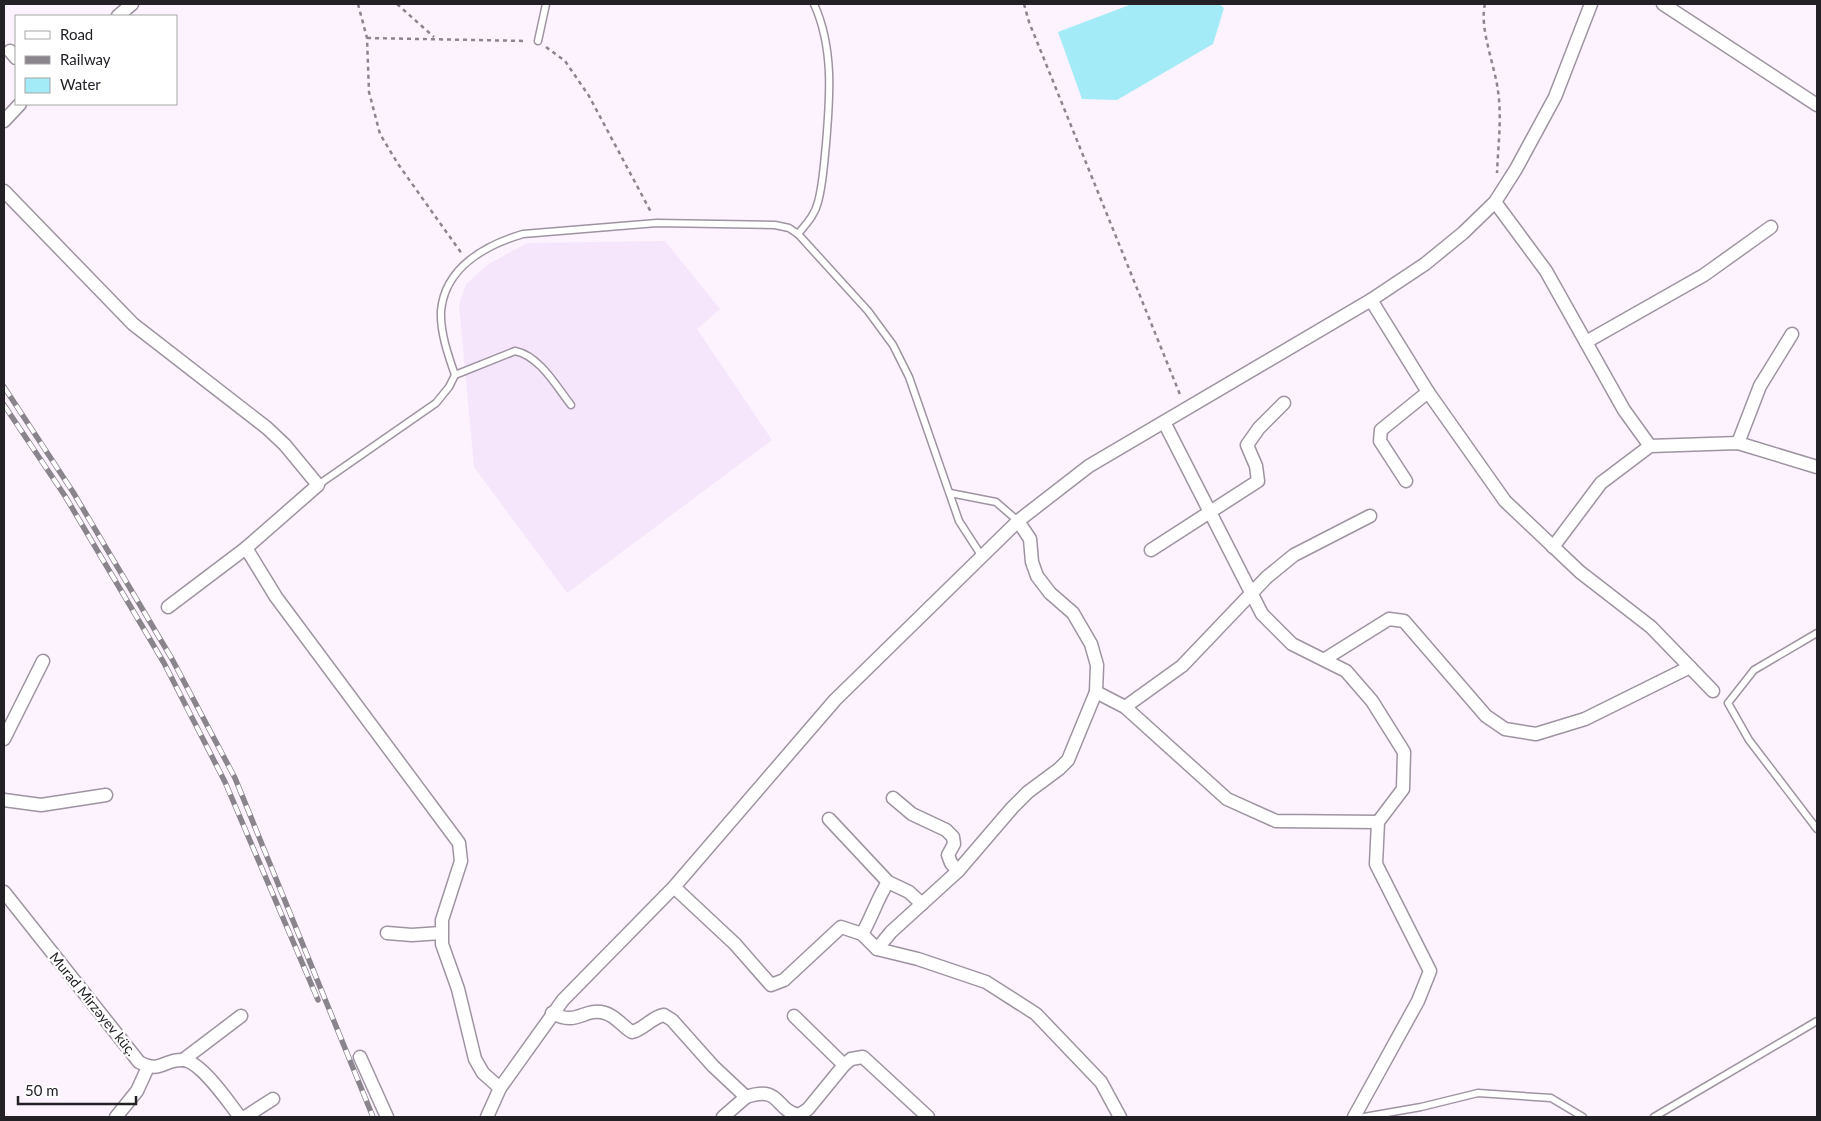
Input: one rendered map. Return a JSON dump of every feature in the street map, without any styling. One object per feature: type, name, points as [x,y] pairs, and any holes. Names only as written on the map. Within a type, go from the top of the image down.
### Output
[{"type":"street","points":[[119,15],[132,4]]},
{"type":"street","points":[[487,1117],[500,1088],[552,1013],[674,888],[807,730],[981,555],[1018,521],[1089,466],[1371,300],[1425,264],[1463,233],[1495,202],[1516,169],[1555,97],[1591,4]]},
{"type":"street","points":[[1664,4],[1817,105]]},
{"type":"street","points":[[4,121],[19,105]]},
{"type":"street","points":[[4,191],[134,324],[267,428],[285,445],[318,485],[246,548],[168,607]]},
{"type":"street","points":[[1495,202],[1546,271],[1624,410],[1650,446]]},
{"type":"street","points":[[1586,342],[1704,275],[1771,227]]},
{"type":"street","points":[[1371,300],[1428,392],[1505,501],[1580,572],[1651,627],[1713,691]]},
{"type":"street","points":[[1738,443],[1760,386],[1792,334]]},
{"type":"street","points":[[1406,481],[1380,441],[1381,430],[1428,392]]},
{"type":"street","points":[[1151,550],[1258,482],[1256,466],[1247,445],[1259,428],[1284,403]]},
{"type":"street","points":[[1164,422],[1262,614],[1292,644],[1346,671],[1372,701],[1404,752],[1403,789],[1378,822],[1376,864],[1430,971],[1418,1001],[1354,1117]]},
{"type":"street","points":[[1553,547],[1601,483],[1650,446],[1738,443],[1817,467]]},
{"type":"street","points":[[1125,707],[1182,666],[1267,577],[1294,555],[1370,516]]},
{"type":"street","points":[[877,949],[885,939],[958,871],[1028,792],[1068,760],[1096,692],[1097,666],[1091,644],[1083,626],[1050,593],[1037,576],[1032,562],[1030,539],[1018,521]]},
{"type":"street","points":[[246,548],[276,597],[459,843],[461,862],[442,920],[441,933],[475,1059],[483,1073],[500,1088]]},
{"type":"street","points":[[1325,659],[1389,619],[1404,621],[1486,716],[1505,729],[1536,734],[1585,719],[1690,667]]},
{"type":"street","points":[[4,739],[44,661]]},
{"type":"street","points":[[1096,692],[1125,707],[1227,799],[1276,821],[1378,822]]},
{"type":"street","points":[[4,800],[41,805],[106,795]]},
{"type":"street","points":[[893,798],[912,814],[946,830],[953,837],[954,844],[948,856],[951,864],[958,871]]},
{"type":"street","points":[[828,819],[888,882],[909,892],[922,904]]},
{"type":"street","points":[[862,934],[871,920],[876,901],[888,882]]},
{"type":"street","points":[[674,888],[735,944],[771,985],[784,980],[841,927],[862,934],[877,949],[918,959],[986,982],[1036,1014],[1101,1082],[1120,1117]]},
{"type":"street","name":"Murad Mirzəyev küç.","points":[[4,892],[139,1062],[148,1067],[158,1068],[183,1060],[241,1016]]},
{"type":"street","points":[[387,933],[412,935],[441,933]]},
{"type":"street","points":[[552,1013],[564,1020],[574,1019],[594,1012],[604,1013],[611,1015],[632,1032],[664,1015],[672,1020],[713,1066],[746,1097]]},
{"type":"street","points":[[794,1016],[844,1065]]},
{"type":"street","points":[[360,1057],[386,1117]]},
{"type":"street","points":[[722,1117],[746,1097],[760,1092],[770,1094],[792,1114],[799,1115],[808,1109],[844,1065],[851,1059],[864,1057],[928,1117]]},
{"type":"street","points":[[183,1060],[192,1062],[200,1070],[240,1117]]},
{"type":"street","points":[[116,1117],[137,1090],[148,1067]]},
{"type":"street","points":[[245,1117],[273,1099]]},
{"type":"lane","points":[[538,41],[546,4]]},
{"type":"lane","points":[[798,234],[812,217],[818,202],[825,158],[829,105],[828,58],[822,23],[814,4]]},
{"type":"lane","points":[[318,485],[436,403],[449,387],[455,374],[445,343],[441,311],[453,277],[467,261],[503,240],[523,234],[657,223],[775,225],[789,228],[798,234],[868,311],[893,345],[909,377],[959,521],[981,555]]},
{"type":"lane","points":[[455,374],[515,351],[525,353],[540,366],[571,406]]},
{"type":"lane","points":[[950,492],[996,502],[1018,521]]},
{"type":"lane","points":[[1817,633],[1754,670],[1728,703],[1748,740],[1817,829]]},
{"type":"lane","points":[[1654,1117],[1817,1021]]},
{"type":"lane","points":[[1364,1117],[1421,1107],[1478,1093],[1551,1098],[1582,1117]]},
{"type":"path","points":[[358,4],[366,38],[368,92],[380,134],[398,164],[467,261]]},
{"type":"path","points":[[397,4],[436,38]]},
{"type":"path","points":[[1024,4],[1029,22],[1186,410]]},
{"type":"path","points":[[1485,4],[1486,37],[1495,67],[1499,94],[1500,124],[1495,202]]},
{"type":"path","points":[[366,38],[538,41],[565,61],[589,96],[657,223]]},
{"type":"shaded area","points":[[665,241],[720,309],[697,329],[772,440],[567,593],[474,467],[459,305],[466,284],[487,265],[527,243]]},
{"type":"water","points":[[1132,4],[1219,4],[1224,8],[1213,44],[1117,100],[1082,99],[1058,32]]},
{"type":"railway","points":[[4,387],[73,492],[172,659],[235,778],[373,1117]]},
{"type":"railway","points":[[4,405],[65,496],[164,663],[225,782],[318,1000]]}]
